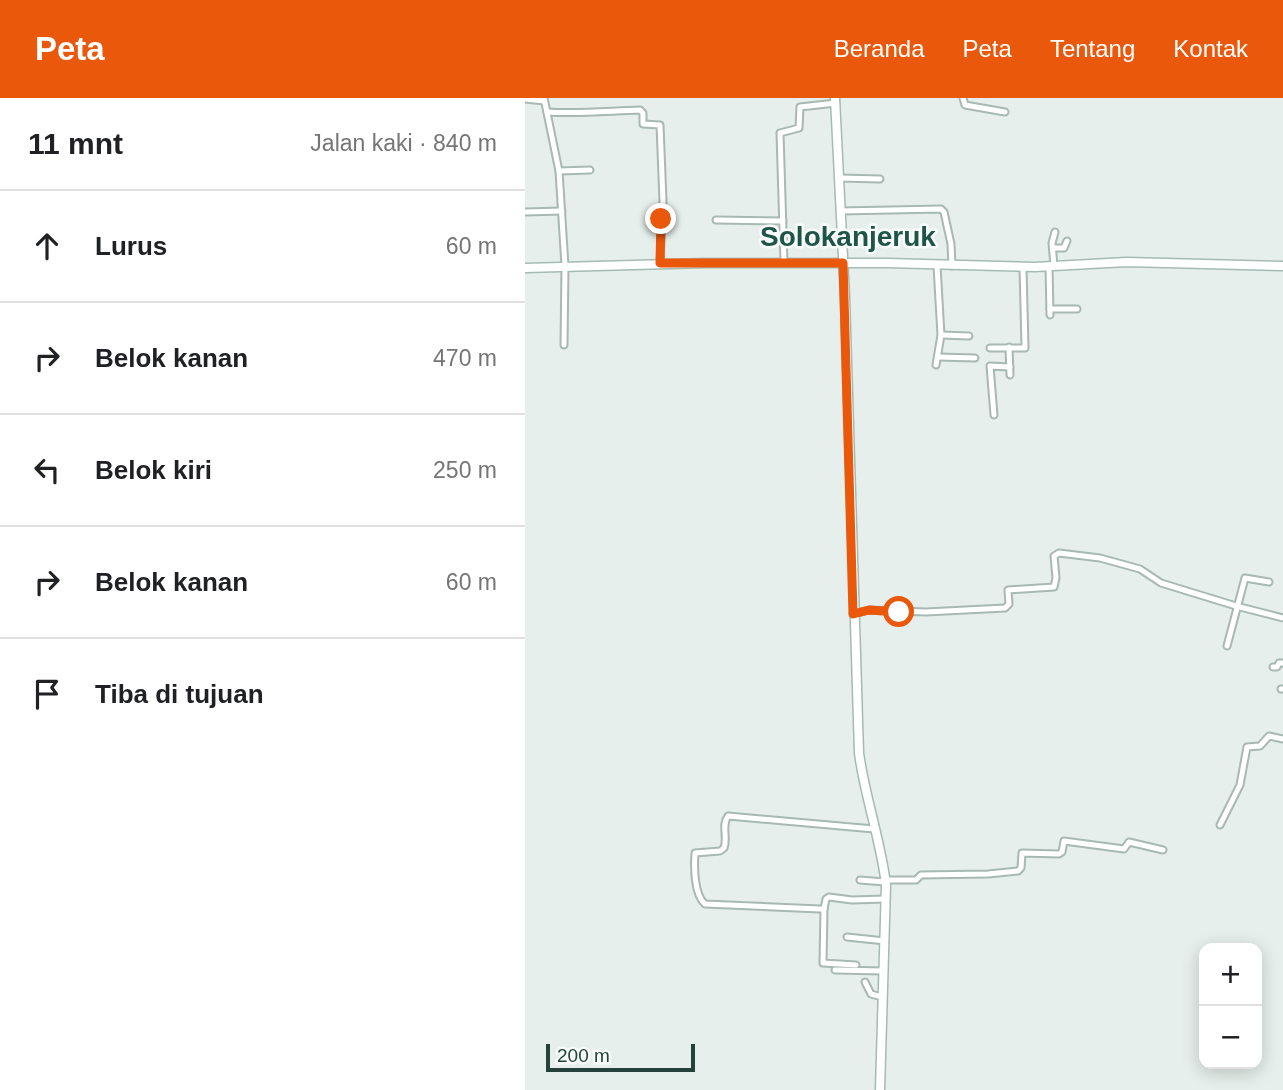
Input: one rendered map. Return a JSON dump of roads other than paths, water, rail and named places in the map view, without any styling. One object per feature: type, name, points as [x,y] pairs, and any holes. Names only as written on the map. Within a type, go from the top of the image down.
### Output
[{"type":"main road","points":[[836,101],[859,753],[885,881],[880,1090]]},
{"type":"main road","points":[[525,268],[660,263],[1023,267],[1127,262],[1283,267]]},
{"type":"street","points":[[963,98],[965,105],[1005,112]]},
{"type":"street","points":[[525,99],[544,100],[559,171],[565,266],[564,345]]},
{"type":"street","points":[[783,263],[780,134],[799,128],[800,107],[836,101]]},
{"type":"street","points":[[547,112],[580,114],[589,111],[640,110],[644,124],[660,124],[663,201],[660,263]]},
{"type":"street","points":[[559,171],[590,170]]},
{"type":"street","points":[[839,178],[880,179]]},
{"type":"street","points":[[841,211],[941,209],[951,244],[952,266]]},
{"type":"street","points":[[525,212],[562,211]]},
{"type":"street","points":[[716,220],[783,221]]},
{"type":"street","points":[[1055,232],[1050,312],[1077,309]]},
{"type":"street","points":[[1054,248],[1064,248],[1067,241]]},
{"type":"street","points":[[936,365],[941,335],[937,265]]},
{"type":"street","points":[[990,348],[1025,348],[1023,267]]},
{"type":"street","points":[[941,335],[969,336]]},
{"type":"street","points":[[1009,347],[1010,376]]},
{"type":"street","points":[[938,357],[975,358]]},
{"type":"street","points":[[994,415],[990,366],[1010,367]]},
{"type":"street","points":[[853,614],[869,610],[916,612],[1005,608],[1009,604],[1008,590],[1054,587],[1054,556],[1059,553],[1100,558],[1140,569],[1161,583],[1283,618]]},
{"type":"street","points":[[1227,646],[1245,577],[1269,583]]},
{"type":"street","points":[[1273,667],[1283,663]]},
{"type":"street","points":[[1220,825],[1239,788],[1247,747],[1260,746],[1269,737],[1283,739]]},
{"type":"street","points":[[824,909],[705,904],[700,900],[698,892],[695,853],[724,849],[725,820],[731,815],[874,829]]},
{"type":"street","points":[[860,880],[916,880],[921,875],[975,875],[1018,871],[1021,868],[1022,853],[1059,854],[1064,841],[1124,849],[1129,842],[1163,850]]},
{"type":"street","points":[[856,965],[823,963],[826,899],[829,897],[895,905]]},
{"type":"street","points":[[847,937],[885,941]]},
{"type":"street","points":[[835,970],[883,971]]},
{"type":"street","points":[[865,982],[871,994],[882,997]]},
{"type":"district","name":"Solokanjeruk","points":[[848,236]]}]
